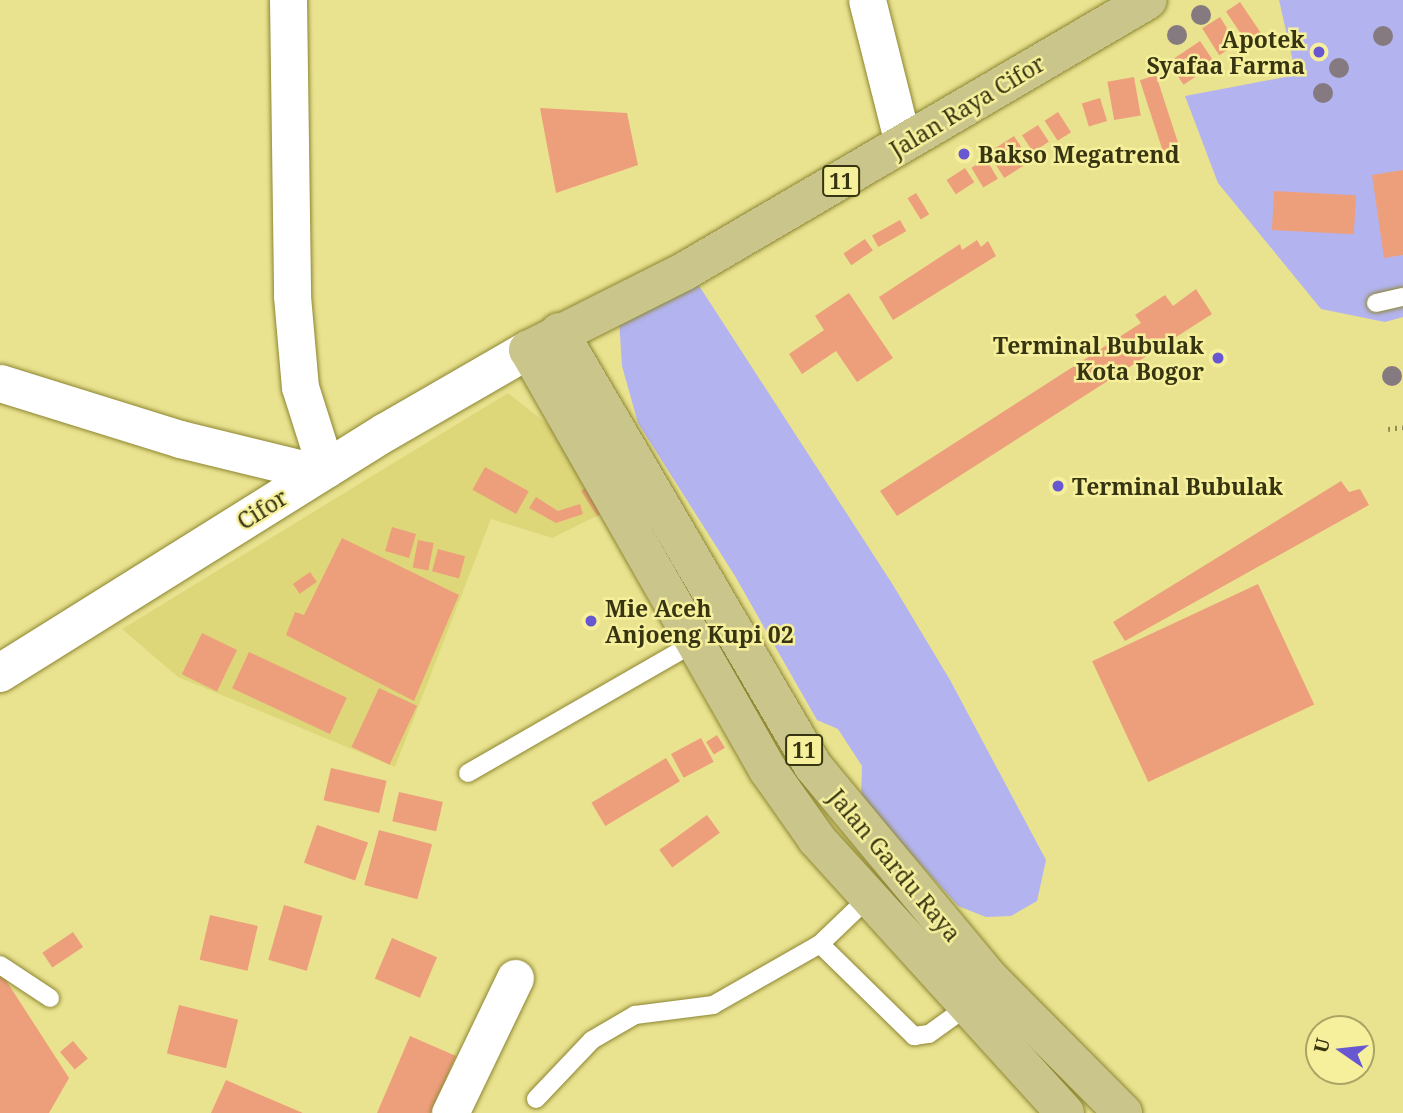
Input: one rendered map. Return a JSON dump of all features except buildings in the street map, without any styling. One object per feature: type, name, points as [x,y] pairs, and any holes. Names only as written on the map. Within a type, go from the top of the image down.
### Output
[{"type":"highway","name":"Jalan Raya Cifor","points":[[543,341],[685,271],[1148,0]]},
{"type":"highway","name":"Jalan Gardu Raya","points":[[543,341],[712,633],[861,827],[990,979],[1123,1113]]},
{"type":"highway","name":"Jalan Gardu Raya","points":[[712,633],[731,711],[816,838],[1065,1113]]},
{"type":"street","points":[[0,383],[180,439],[323,471],[300,387],[293,309],[288,0]]},
{"type":"street","points":[[867,0],[903,143]]},
{"type":"street","name":"Cifor","points":[[0,673],[323,471],[543,341]]},
{"type":"street","points":[[450,1113],[514,978]]},
{"type":"lane","points":[[1376,303],[1403,297]]},
{"type":"lane","points":[[468,773],[712,633]]},
{"type":"lane","points":[[536,1099],[592,1040],[635,1015],[713,1005],[820,944],[869,897]]},
{"type":"lane","points":[[820,944],[914,1036],[929,1034],[968,1006]]},
{"type":"lane","points":[[0,965],[50,998]]},
{"type":"path","points":[[1388,429],[1403,427]]},
{"type":"shaded area","points":[[1279,0],[1403,0],[1403,317],[1385,322],[1321,309],[1218,183],[1185,96],[1296,75]]},
{"type":"shaded area","points":[[696,281],[893,585],[950,680],[1046,860],[1037,901],[1011,916],[986,917],[958,906],[861,798],[862,766],[838,729],[817,720],[735,576],[638,423],[622,366],[619,320]]},
{"type":"shaded area","points":[[508,393],[572,444],[611,509],[552,538],[491,519],[395,767],[178,677],[122,629]]},
{"type":"place","name":"Apotek Syafaa Farma","points":[[1319,52]]},
{"type":"place","name":"Bakso Megatrend","points":[[964,154]]},
{"type":"place","name":"Terminal Bubulak Kota Bogor","points":[[1218,358]]},
{"type":"place","name":"Terminal Bubulak","points":[[1058,486]]},
{"type":"place","name":"Mie Aceh Anjoeng Kupi 02","points":[[591,621]]}]
